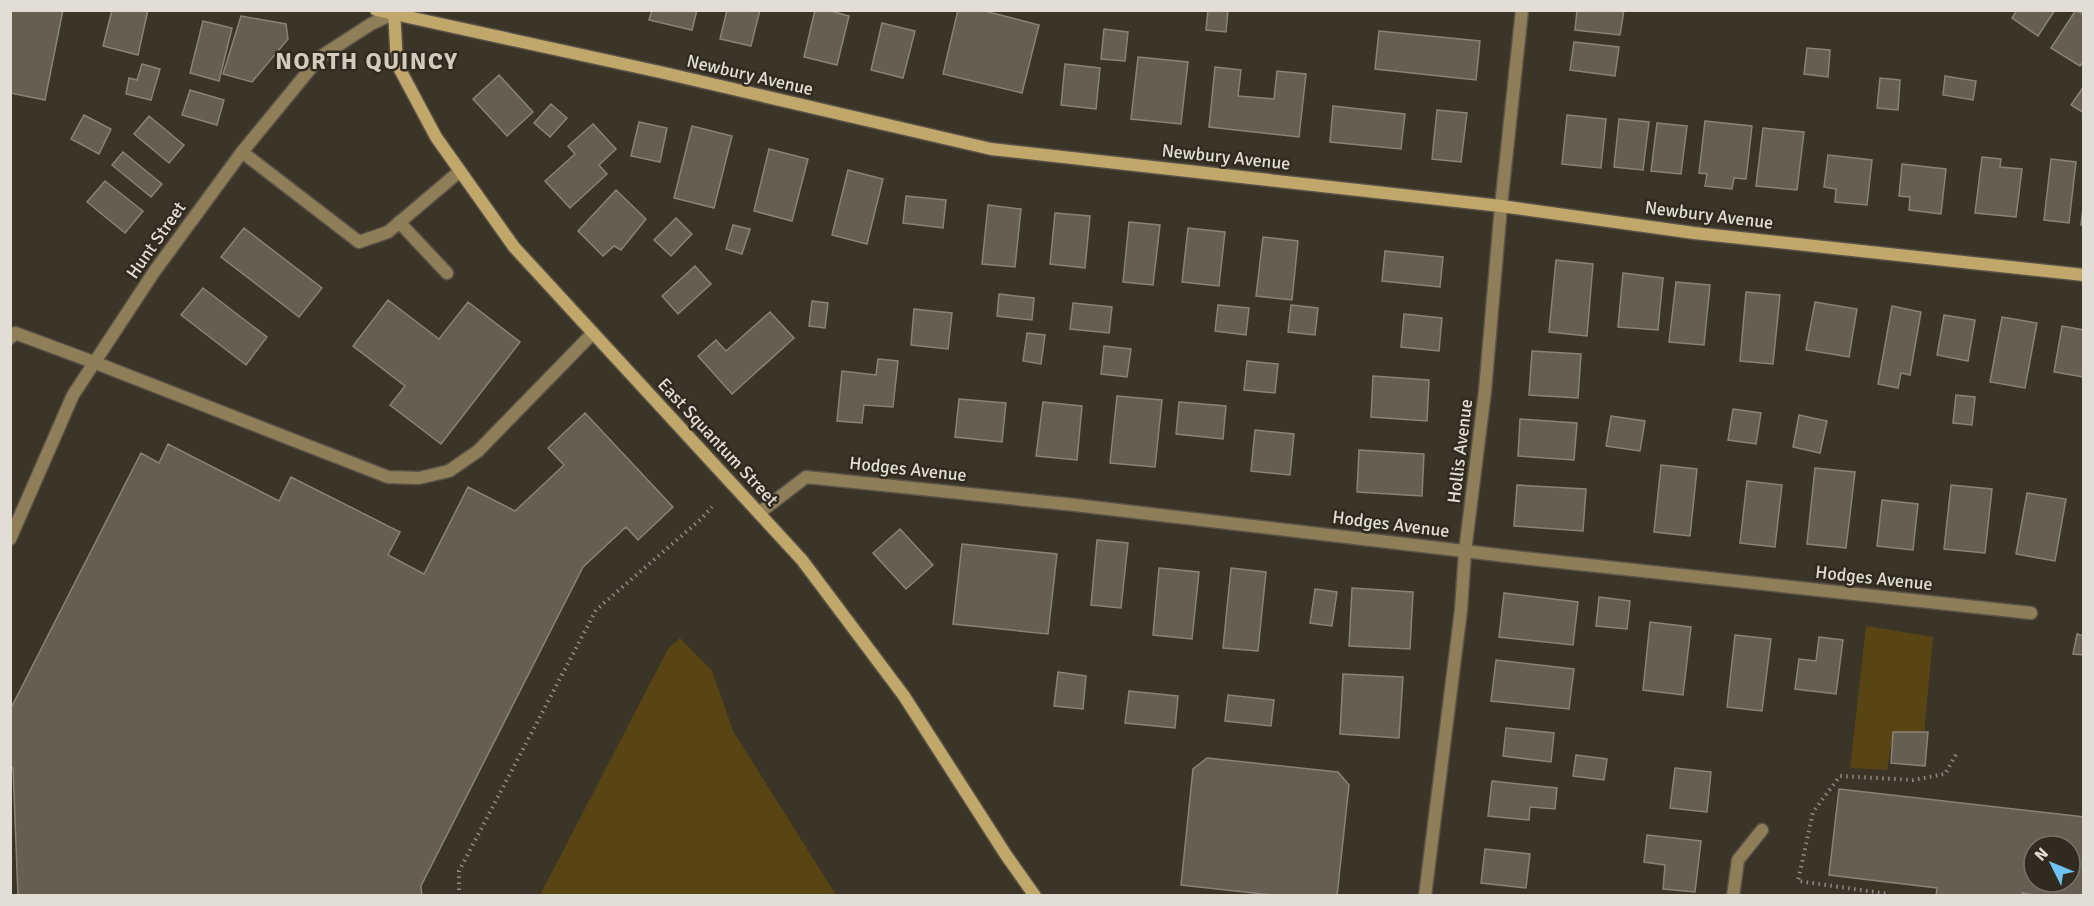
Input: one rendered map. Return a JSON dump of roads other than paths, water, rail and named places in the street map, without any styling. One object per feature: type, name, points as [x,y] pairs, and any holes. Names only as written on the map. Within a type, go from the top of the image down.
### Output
[{"type":"street","name":"Newbury Avenue","points":[[376,10],[394,12],[991,149],[1501,206],[1694,233],[2084,275]]},
{"type":"street","name":"Hollis Avenue","points":[[1425,896],[1461,610],[1465,551],[1485,391],[1501,206],[1522,10]]},
{"type":"street","name":"Hunt Street","points":[[10,539],[73,395],[154,272],[242,152],[320,57],[394,12]]},
{"type":"street","name":"East Squantum Street","points":[[394,12],[398,64],[436,137],[514,247],[802,560],[904,696],[1035,896]]},
{"type":"street","points":[[242,152],[359,242],[388,232],[460,171]]},
{"type":"street","points":[[399,222],[447,273]]},
{"type":"street","points":[[12,332],[388,477],[419,478],[449,471],[478,451],[593,333]]},
{"type":"street","name":"Hodges Avenue","points":[[759,513],[806,477],[1075,505],[1465,551],[2031,613]]},
{"type":"street","points":[[1733,896],[1738,860],[1762,830]]},
{"type":"district","name":"NORTH QUINCY","points":[[367,61]]}]
